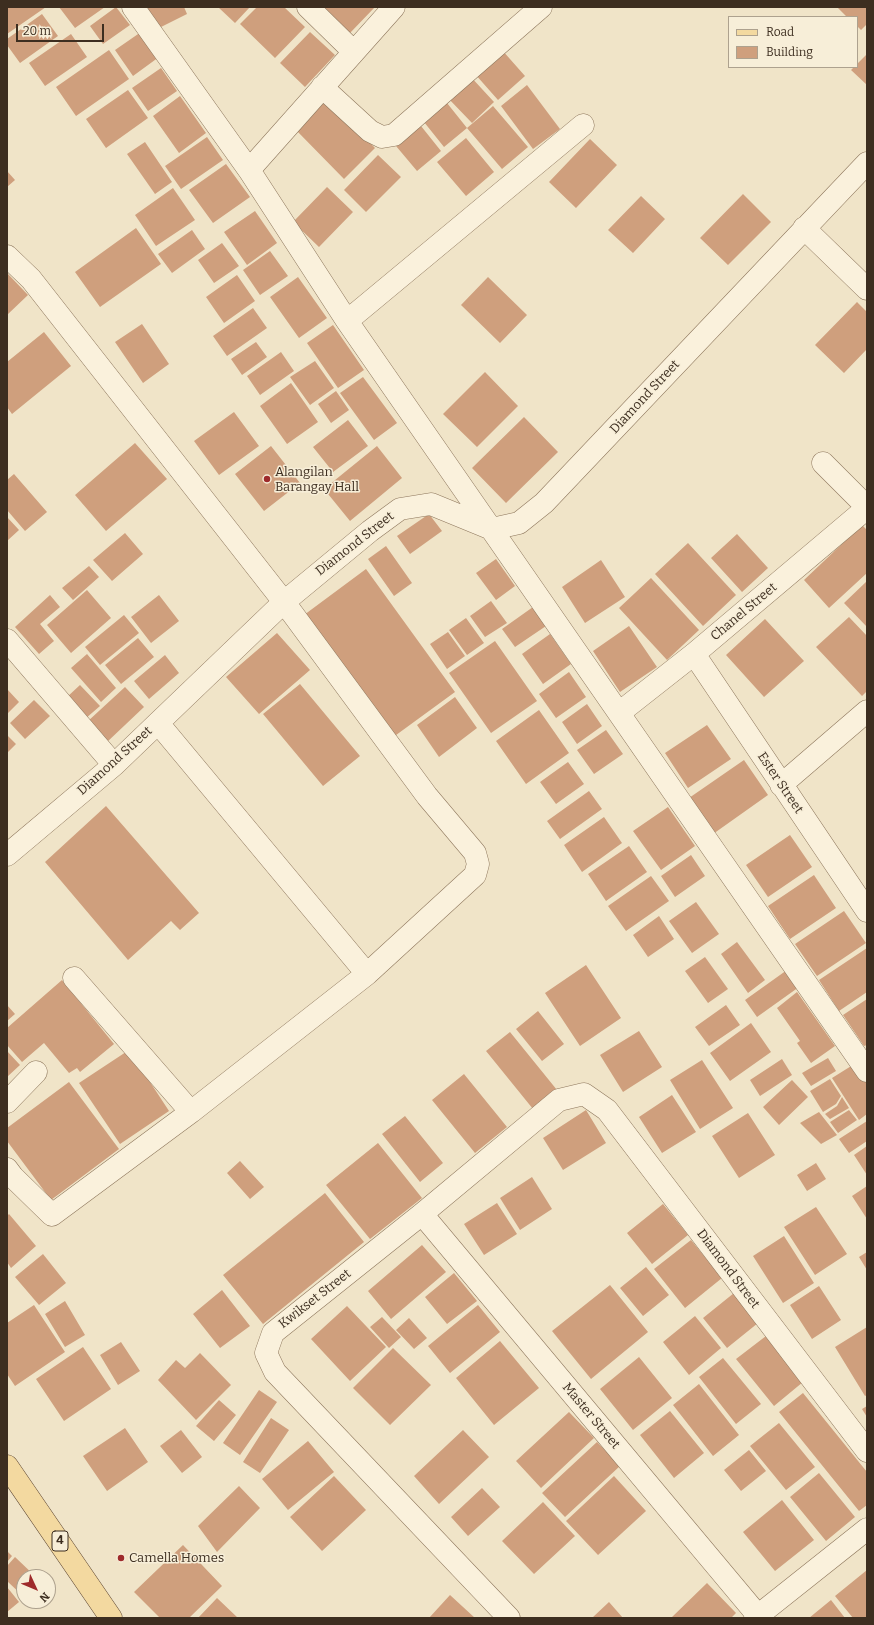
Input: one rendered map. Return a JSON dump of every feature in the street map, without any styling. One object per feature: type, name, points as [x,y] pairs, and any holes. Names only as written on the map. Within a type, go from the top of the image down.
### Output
[{"type":"main road","name":"4","points":[[7,1466],[112,1618]]},
{"type":"street","points":[[132,7],[249,170],[347,321],[867,1071]]},
{"type":"street","points":[[308,7],[354,52]]},
{"type":"street","points":[[249,170],[394,7]]},
{"type":"street","points":[[322,87],[370,131],[382,137],[394,135],[537,8]]},
{"type":"street","points":[[347,321],[583,125]]},
{"type":"street","name":"Diamond Street","points":[[7,855],[114,765],[284,602],[400,509],[431,504],[492,529],[519,523],[544,503],[867,162]]},
{"type":"street","points":[[804,228],[867,289]]},
{"type":"street","points":[[7,256],[31,279],[284,602],[427,796],[475,853],[478,864],[475,875],[367,974],[191,1112],[52,1215],[9,1176]]},
{"type":"street","points":[[823,463],[867,508]]},
{"type":"street","name":"Chanel Street","points":[[619,713],[694,654],[867,508]]},
{"type":"street","points":[[7,640],[114,765]]},
{"type":"street","name":"Ester Street","points":[[694,654],[781,785],[865,902]]},
{"type":"street","points":[[781,785],[867,711]]},
{"type":"street","points":[[158,723],[367,974]]},
{"type":"street","points":[[74,978],[191,1112]]},
{"type":"street","points":[[7,1102],[36,1072]]},
{"type":"street","name":"Diamond Street","points":[[584,1094],[607,1110],[867,1451]]},
{"type":"street","name":"Kwikset Street","points":[[509,1618],[275,1372],[266,1353],[273,1333],[422,1214],[559,1100],[584,1094]]},
{"type":"street","name":"Master Street","points":[[422,1214],[758,1617]]},
{"type":"street","points":[[758,1617],[867,1529]]},
{"type":"building","points":[[7,7],[46,7],[7,34]]},
{"type":"building","points":[[59,7],[105,7],[75,28]]},
{"type":"building","points":[[116,7],[130,25],[103,44],[90,26]]},
{"type":"building","points":[[145,7],[184,7],[187,14],[155,30]]},
{"type":"building","points":[[218,7],[250,7],[235,23]]},
{"type":"building","points":[[257,7],[284,7],[305,27],[275,58],[240,24]]},
{"type":"building","points":[[323,7],[375,7],[350,33]]},
{"type":"building","points":[[837,7],[867,7],[867,24],[861,30],[858,27],[858,16],[846,16]]},
{"type":"building","points":[[42,14],[58,36],[20,63],[7,45],[7,39]]},
{"type":"building","points":[[141,32],[159,57],[133,76],[115,50]]},
{"type":"building","points":[[310,32],[335,55],[305,87],[280,63]]},
{"type":"building","points":[[71,34],[87,57],[45,86],[29,63]]},
{"type":"building","points":[[109,50],[129,79],[76,116],[56,87]]},
{"type":"building","points":[[502,50],[525,76],[498,100],[475,74]]},
{"type":"building","points":[[867,54],[867,85],[851,70],[853,68],[858,68],[858,63]]},
{"type":"building","points":[[161,68],[177,91],[148,111],[132,88]]},
{"type":"building","points":[[470,76],[494,102],[472,123],[447,97]]},
{"type":"building","points":[[527,85],[560,129],[533,149],[501,106]]},
{"type":"building","points":[[128,90],[148,118],[106,148],[86,119]]},
{"type":"building","points":[[180,96],[206,133],[179,153],[153,116]]},
{"type":"building","points":[[328,99],[375,148],[344,179],[296,130]]},
{"type":"building","points":[[447,103],[467,128],[444,147],[424,122]]},
{"type":"building","points":[[493,106],[528,147],[502,169],[467,128]]},
{"type":"building","points":[[421,126],[441,151],[417,171],[396,146]]},
{"type":"building","points":[[207,137],[223,160],[181,189],[165,166]]},
{"type":"building","points":[[466,138],[494,172],[466,196],[437,162]]},
{"type":"building","points":[[590,139],[617,165],[576,208],[549,182]]},
{"type":"building","points":[[145,142],[172,182],[155,194],[127,154]]},
{"type":"building","points":[[378,155],[401,177],[366,212],[344,190]]},
{"type":"building","points":[[226,164],[250,197],[213,223],[189,190]]},
{"type":"building","points":[[7,171],[15,180],[7,187]]},
{"type":"building","points":[[327,187],[353,212],[319,247],[293,222]]},
{"type":"building","points":[[173,188],[195,220],[156,246],[135,215]]},
{"type":"building","points":[[743,194],[771,222],[728,265],[700,238]]},
{"type":"building","points":[[641,196],[665,219],[633,253],[608,230]]},
{"type":"building","points":[[255,211],[277,243],[247,265],[224,232]]},
{"type":"building","points":[[136,228],[161,264],[100,307],[75,272]]},
{"type":"building","points":[[192,230],[205,249],[172,273],[158,254]]},
{"type":"building","points":[[222,243],[239,266],[214,283],[198,260]]},
{"type":"building","points":[[270,251],[288,276],[260,295],[243,270]]},
{"type":"building","points":[[7,273],[28,295],[7,315]]},
{"type":"building","points":[[237,275],[255,301],[224,323],[206,297]]},
{"type":"building","points":[[298,277],[327,318],[299,338],[270,297]]},
{"type":"building","points":[[488,277],[527,315],[500,343],[461,305]]},
{"type":"building","points":[[857,302],[867,312],[867,349],[844,373],[815,345]]},
{"type":"building","points":[[253,308],[267,328],[227,356],[213,336]]},
{"type":"building","points":[[142,324],[169,364],[143,383],[115,342]]},
{"type":"building","points":[[333,325],[364,370],[338,388],[307,343]]},
{"type":"building","points":[[44,332],[71,366],[12,414],[7,407],[7,362]]},
{"type":"building","points":[[256,342],[267,357],[242,375],[231,359]]},
{"type":"building","points":[[281,352],[294,371],[260,395],[247,376]]},
{"type":"building","points":[[315,361],[334,388],[310,405],[290,377]]},
{"type":"building","points":[[485,372],[518,406],[477,447],[443,414]]},
{"type":"building","points":[[363,377],[397,423],[374,440],[340,393]]},
{"type":"building","points":[[291,383],[318,422],[287,444],[260,406]]},
{"type":"building","points":[[336,391],[349,410],[331,423],[318,404]]},
{"type":"building","points":[[234,412],[259,446],[219,475],[194,441]]},
{"type":"building","points":[[524,417],[558,452],[506,503],[472,468]]},
{"type":"building","points":[[348,420],[368,446],[333,472],[313,447]]},
{"type":"building","points":[[135,443],[167,479],[106,531],[75,495]]},
{"type":"building","name":"Alangilan Barangay Hall","points":[[271,446],[300,483],[264,511],[235,474]]},
{"type":"building","points":[[377,446],[402,478],[350,521],[324,489]]},
{"type":"building","points":[[14,474],[47,512],[25,531],[7,510],[7,480]]},
{"type":"building","points":[[429,514],[442,531],[410,554],[397,536]]},
{"type":"building","points":[[7,517],[19,530],[7,541]]},
{"type":"building","points":[[862,525],[867,530],[867,573],[829,608],[804,580]]},
{"type":"building","points":[[125,533],[143,554],[112,581],[93,560]]},
{"type":"building","points":[[737,534],[768,568],[742,592],[711,558]]},
{"type":"building","points":[[688,543],[736,595],[703,626],[655,574]]},
{"type":"building","points":[[386,546],[412,583],[394,596],[368,559]]},
{"type":"building","points":[[496,559],[515,586],[496,600],[476,573]]},
{"type":"building","points":[[601,560],[625,597],[585,623],[562,587]]},
{"type":"building","points":[[89,566],[99,577],[73,600],[62,588]]},
{"type":"building","points":[[366,569],[455,692],[392,738],[304,615]]},
{"type":"building","points":[[651,578],[699,630],[667,660],[619,608]]},
{"type":"building","points":[[867,581],[867,627],[844,603]]},
{"type":"building","points":[[87,590],[111,618],[71,653],[47,625]]},
{"type":"building","points":[[50,595],[60,607],[40,624],[54,641],[39,654],[15,627]]},
{"type":"building","points":[[159,595],[179,621],[151,643],[131,617]]},
{"type":"building","points":[[491,601],[507,623],[485,637],[470,616]]},
{"type":"building","points":[[533,607],[546,626],[515,647],[502,629]]},
{"type":"building","points":[[124,615],[139,633],[100,665],[85,647]]},
{"type":"building","points":[[849,617],[867,636],[867,691],[862,696],[816,647]]},
{"type":"building","points":[[466,618],[484,643],[467,655],[449,630]]},
{"type":"building","points":[[765,619],[804,661],[764,697],[726,655]]},
{"type":"building","points":[[629,626],[657,667],[620,692],[593,651]]},
{"type":"building","points":[[448,632],[465,656],[447,669],[430,644]]},
{"type":"building","points":[[277,633],[310,670],[259,714],[226,677]]},
{"type":"building","points":[[550,634],[571,664],[543,684],[522,654]]},
{"type":"building","points":[[138,638],[154,657],[121,684],[105,665]]},
{"type":"building","points":[[495,641],[537,701],[491,733],[449,673]]},
{"type":"building","points":[[87,654],[116,688],[101,702],[71,668]]},
{"type":"building","points":[[165,655],[179,673],[149,699],[134,681]]},
{"type":"building","points":[[569,672],[586,697],[556,718],[539,694]]},
{"type":"building","points":[[300,684],[360,756],[323,786],[263,714]]},
{"type":"building","points":[[80,685],[100,706],[85,719],[66,698]]},
{"type":"building","points":[[125,687],[144,707],[106,743],[87,722]]},
{"type":"building","points":[[7,689],[19,702],[7,714]]},
{"type":"building","points":[[455,697],[477,728],[439,757],[417,725]]},
{"type":"building","points":[[34,700],[50,716],[25,739],[10,723]]},
{"type":"building","points":[[587,704],[602,726],[577,744],[562,722]]},
{"type":"building","points":[[539,710],[569,753],[526,784],[496,741]]},
{"type":"building","points":[[707,725],[731,759],[688,788],[665,753]]},
{"type":"building","points":[[606,730],[623,754],[594,774],[577,750]]},
{"type":"building","points":[[7,735],[16,744],[7,753]]},
{"type":"building","points":[[744,760],[768,795],[713,834],[689,798]]},
{"type":"building","points":[[568,762],[584,784],[556,804],[540,782]]},
{"type":"building","points":[[589,791],[602,809],[560,839],[547,821]]},
{"type":"building","points":[[106,806],[199,913],[180,930],[171,921],[128,960],[45,862]]},
{"type":"building","points":[[668,807],[695,846],[661,870],[633,831]]},
{"type":"building","points":[[604,817],[622,843],[582,872],[564,845]]},
{"type":"building","points":[[790,835],[812,867],[768,897],[746,865]]},
{"type":"building","points":[[629,846],[647,872],[606,901],[588,874]]},
{"type":"building","points":[[691,855],[705,876],[675,897],[661,876]]},
{"type":"building","points":[[814,875],[836,908],[790,939],[768,906]]},
{"type":"building","points":[[651,876],[669,901],[626,931],[608,906]]},
{"type":"building","points":[[696,902],[719,934],[692,953],[669,921]]},
{"type":"building","points":[[844,911],[866,943],[817,976],[795,944]]},
{"type":"building","points":[[659,916],[674,939],[648,957],[633,935]]},
{"type":"building","points":[[737,942],[765,980],[748,993],[721,954]]},
{"type":"building","points":[[867,948],[867,992],[839,1011],[819,980]]},
{"type":"building","points":[[705,957],[728,989],[708,1003],[685,971]]},
{"type":"building","points":[[586,965],[621,1018],[580,1046],[545,993]]},
{"type":"building","points":[[787,970],[799,987],[757,1017],[745,1000]]},
{"type":"building","points":[[62,980],[114,1044],[80,1072],[77,1068],[69,1073],[44,1043],[22,1062],[7,1045],[7,1028]]},
{"type":"building","points":[[797,992],[835,1046],[811,1063],[797,1043],[800,1041],[777,1008]]},
{"type":"building","points":[[867,999],[867,1045],[864,1046],[843,1015]]},
{"type":"building","points":[[7,1005],[15,1014],[7,1021]]},
{"type":"building","points":[[726,1005],[740,1025],[709,1046],[695,1027]]},
{"type":"building","points":[[538,1011],[564,1044],[542,1061],[516,1029]]},
{"type":"building","points":[[751,1023],[771,1052],[730,1081],[710,1053]]},
{"type":"building","points":[[639,1031],[662,1067],[623,1092],[600,1055]]},
{"type":"building","points":[[510,1032],[557,1090],[533,1109],[486,1051]]},
{"type":"building","points":[[129,1050],[169,1111],[120,1144],[79,1083]]},
{"type":"building","points":[[7,1051],[20,1065],[7,1077]]},
{"type":"building","points":[[828,1058],[836,1071],[811,1086],[802,1073]]},
{"type":"building","points":[[782,1059],[792,1075],[760,1096],[750,1080]]},
{"type":"building","points":[[702,1060],[733,1108],[700,1129],[670,1080]]},
{"type":"building","points":[[856,1063],[867,1081],[867,1114],[859,1120],[832,1078]]},
{"type":"building","points":[[464,1074],[507,1127],[475,1153],[432,1100]]},
{"type":"building","points":[[830,1079],[841,1096],[836,1104],[823,1112],[810,1091]]},
{"type":"building","points":[[792,1080],[808,1097],[779,1125],[763,1107]]},
{"type":"building","points":[[69,1082],[119,1149],[51,1200],[7,1141],[7,1128]]},
{"type":"building","points":[[672,1095],[696,1132],[662,1153],[639,1117]]},
{"type":"building","points":[[842,1097],[849,1108],[830,1119],[825,1114],[837,1106]]},
{"type":"building","points":[[586,1110],[606,1143],[563,1170],[543,1138]]},
{"type":"building","points":[[849,1110],[857,1120],[838,1133],[830,1122]]},
{"type":"building","points":[[819,1112],[837,1135],[821,1144],[800,1123]]},
{"type":"building","points":[[748,1113],[775,1155],[739,1178],[712,1136]]},
{"type":"building","points":[[405,1116],[443,1163],[420,1182],[382,1134]]},
{"type":"building","points":[[867,1121],[867,1141],[849,1153],[839,1139]]},
{"type":"building","points":[[378,1143],[422,1198],[370,1239],[326,1185]]},
{"type":"building","points":[[867,1146],[867,1175],[854,1155]]},
{"type":"building","points":[[240,1161],[264,1187],[250,1199],[227,1173]]},
{"type":"building","points":[[816,1163],[826,1179],[807,1191],[797,1175]]},
{"type":"building","points":[[532,1177],[552,1209],[520,1230],[500,1198]]},
{"type":"building","points":[[867,1186],[867,1219],[852,1196]]},
{"type":"building","points":[[325,1193],[364,1242],[263,1324],[223,1275]]},
{"type":"building","points":[[497,1203],[517,1234],[484,1255],[464,1224]]},
{"type":"building","points":[[663,1204],[688,1235],[652,1264],[627,1233]]},
{"type":"building","points":[[816,1207],[847,1254],[815,1275],[784,1227]]},
{"type":"building","points":[[9,1214],[36,1246],[11,1268],[7,1262],[7,1216]]},
{"type":"building","points":[[784,1236],[814,1283],[783,1303],[753,1256]]},
{"type":"building","points":[[691,1240],[722,1278],[685,1308],[654,1269]]},
{"type":"building","points":[[422,1245],[446,1272],[391,1319],[368,1291]]},
{"type":"building","points":[[867,1252],[867,1270],[859,1257]]},
{"type":"building","points":[[43,1254],[66,1283],[39,1305],[15,1277]]},
{"type":"building","points":[[646,1267],[669,1295],[643,1316],[620,1288]]},
{"type":"building","points":[[454,1273],[477,1301],[447,1324],[425,1297]]},
{"type":"building","points":[[610,1285],[648,1332],[591,1379],[552,1331]]},
{"type":"building","points":[[819,1286],[841,1320],[812,1339],[790,1305]]},
{"type":"building","points":[[222,1290],[250,1326],[220,1348],[193,1314]]},
{"type":"building","points":[[734,1293],[758,1323],[727,1348],[703,1318]]},
{"type":"building","points":[[65,1301],[85,1335],[65,1347],[45,1314]]},
{"type":"building","points":[[34,1305],[65,1352],[15,1386],[7,1374],[7,1323]]},
{"type":"building","points":[[478,1305],[500,1332],[450,1373],[428,1346]]},
{"type":"building","points":[[347,1306],[386,1347],[350,1381],[311,1339]]},
{"type":"building","points":[[695,1316],[721,1348],[689,1375],[663,1342]]},
{"type":"building","points":[[382,1317],[401,1337],[389,1348],[370,1327]]},
{"type":"building","points":[[409,1318],[427,1338],[414,1349],[396,1330]]},
{"type":"building","points":[[867,1327],[867,1395],[865,1396],[835,1347]]},
{"type":"building","points":[[766,1336],[803,1382],[774,1406],[736,1359]]},
{"type":"building","points":[[500,1341],[539,1388],[494,1425],[456,1378]]},
{"type":"building","points":[[121,1342],[140,1371],[118,1385],[100,1355]]},
{"type":"building","points":[[83,1347],[111,1389],[64,1421],[36,1379]]},
{"type":"building","points":[[393,1348],[431,1385],[390,1425],[353,1388]]},
{"type":"building","points":[[200,1353],[231,1385],[196,1420],[158,1380],[176,1360],[185,1368]]},
{"type":"building","points":[[639,1357],[672,1398],[633,1430],[600,1389]]},
{"type":"building","points":[[723,1358],[761,1404],[736,1424],[699,1377]]},
{"type":"building","points":[[699,1384],[739,1435],[713,1456],[673,1405]]},
{"type":"building","points":[[259,1390],[277,1402],[240,1455],[223,1443]]},
{"type":"building","points":[[803,1393],[867,1472],[867,1505],[859,1511],[779,1412]]},
{"type":"building","points":[[219,1400],[236,1415],[214,1441],[196,1426]]},
{"type":"building","points":[[867,1406],[867,1417],[862,1409]]},
{"type":"building","points":[[670,1411],[704,1453],[674,1478],[640,1435]]},
{"type":"building","points":[[569,1412],[594,1438],[541,1488],[516,1461]]},
{"type":"building","points":[[271,1418],[289,1430],[260,1473],[243,1462]]},
{"type":"building","points":[[779,1423],[815,1467],[786,1490],[750,1446]]},
{"type":"building","points":[[125,1428],[148,1462],[107,1491],[83,1456]]},
{"type":"building","points":[[181,1430],[202,1457],[182,1473],[160,1446]]},
{"type":"building","points":[[463,1430],[489,1457],[439,1504],[414,1476]]},
{"type":"building","points":[[308,1441],[334,1472],[288,1510],[262,1479]]},
{"type":"building","points":[[597,1442],[620,1466],[565,1517],[542,1493]]},
{"type":"building","points":[[749,1450],[766,1471],[741,1491],[724,1470]]},
{"type":"building","points":[[819,1473],[855,1517],[826,1541],[790,1497]]},
{"type":"building","points":[[334,1476],[366,1510],[322,1551],[290,1517]]},
{"type":"building","points":[[614,1476],[646,1511],[598,1555],[566,1521]]},
{"type":"building","points":[[239,1486],[260,1508],[217,1552],[198,1526]]},
{"type":"building","points":[[482,1488],[500,1507],[468,1536],[451,1517]]},
{"type":"building","points":[[782,1500],[814,1540],[775,1571],[743,1532]]},
{"type":"building","points":[[543,1502],[575,1536],[534,1574],[502,1541]]},
{"type":"building","points":[[183,1545],[222,1586],[189,1618],[160,1618],[134,1592]]},
{"type":"building","points":[[7,1551],[12,1556],[7,1562]]},
{"type":"building","points":[[15,1557],[28,1569],[16,1569],[16,1589],[7,1581],[7,1566]]},
{"type":"building","points":[[867,1570],[867,1618],[853,1618],[835,1596]]},
{"type":"building","points":[[707,1583],[736,1613],[731,1618],[671,1618]]},
{"type":"building","points":[[7,1587],[16,1598],[16,1604],[7,1612]]},
{"type":"building","points":[[450,1595],[475,1618],[429,1618]]},
{"type":"building","points":[[217,1598],[238,1618],[198,1618]]},
{"type":"building","points":[[831,1600],[845,1618],[809,1618]]},
{"type":"building","points":[[609,1602],[623,1618],[592,1618]]},
{"type":"place","name":"Alangilan Barangay Hall","points":[[267,479]]},
{"type":"place","name":"Camella Homes","points":[[121,1558]]}]
